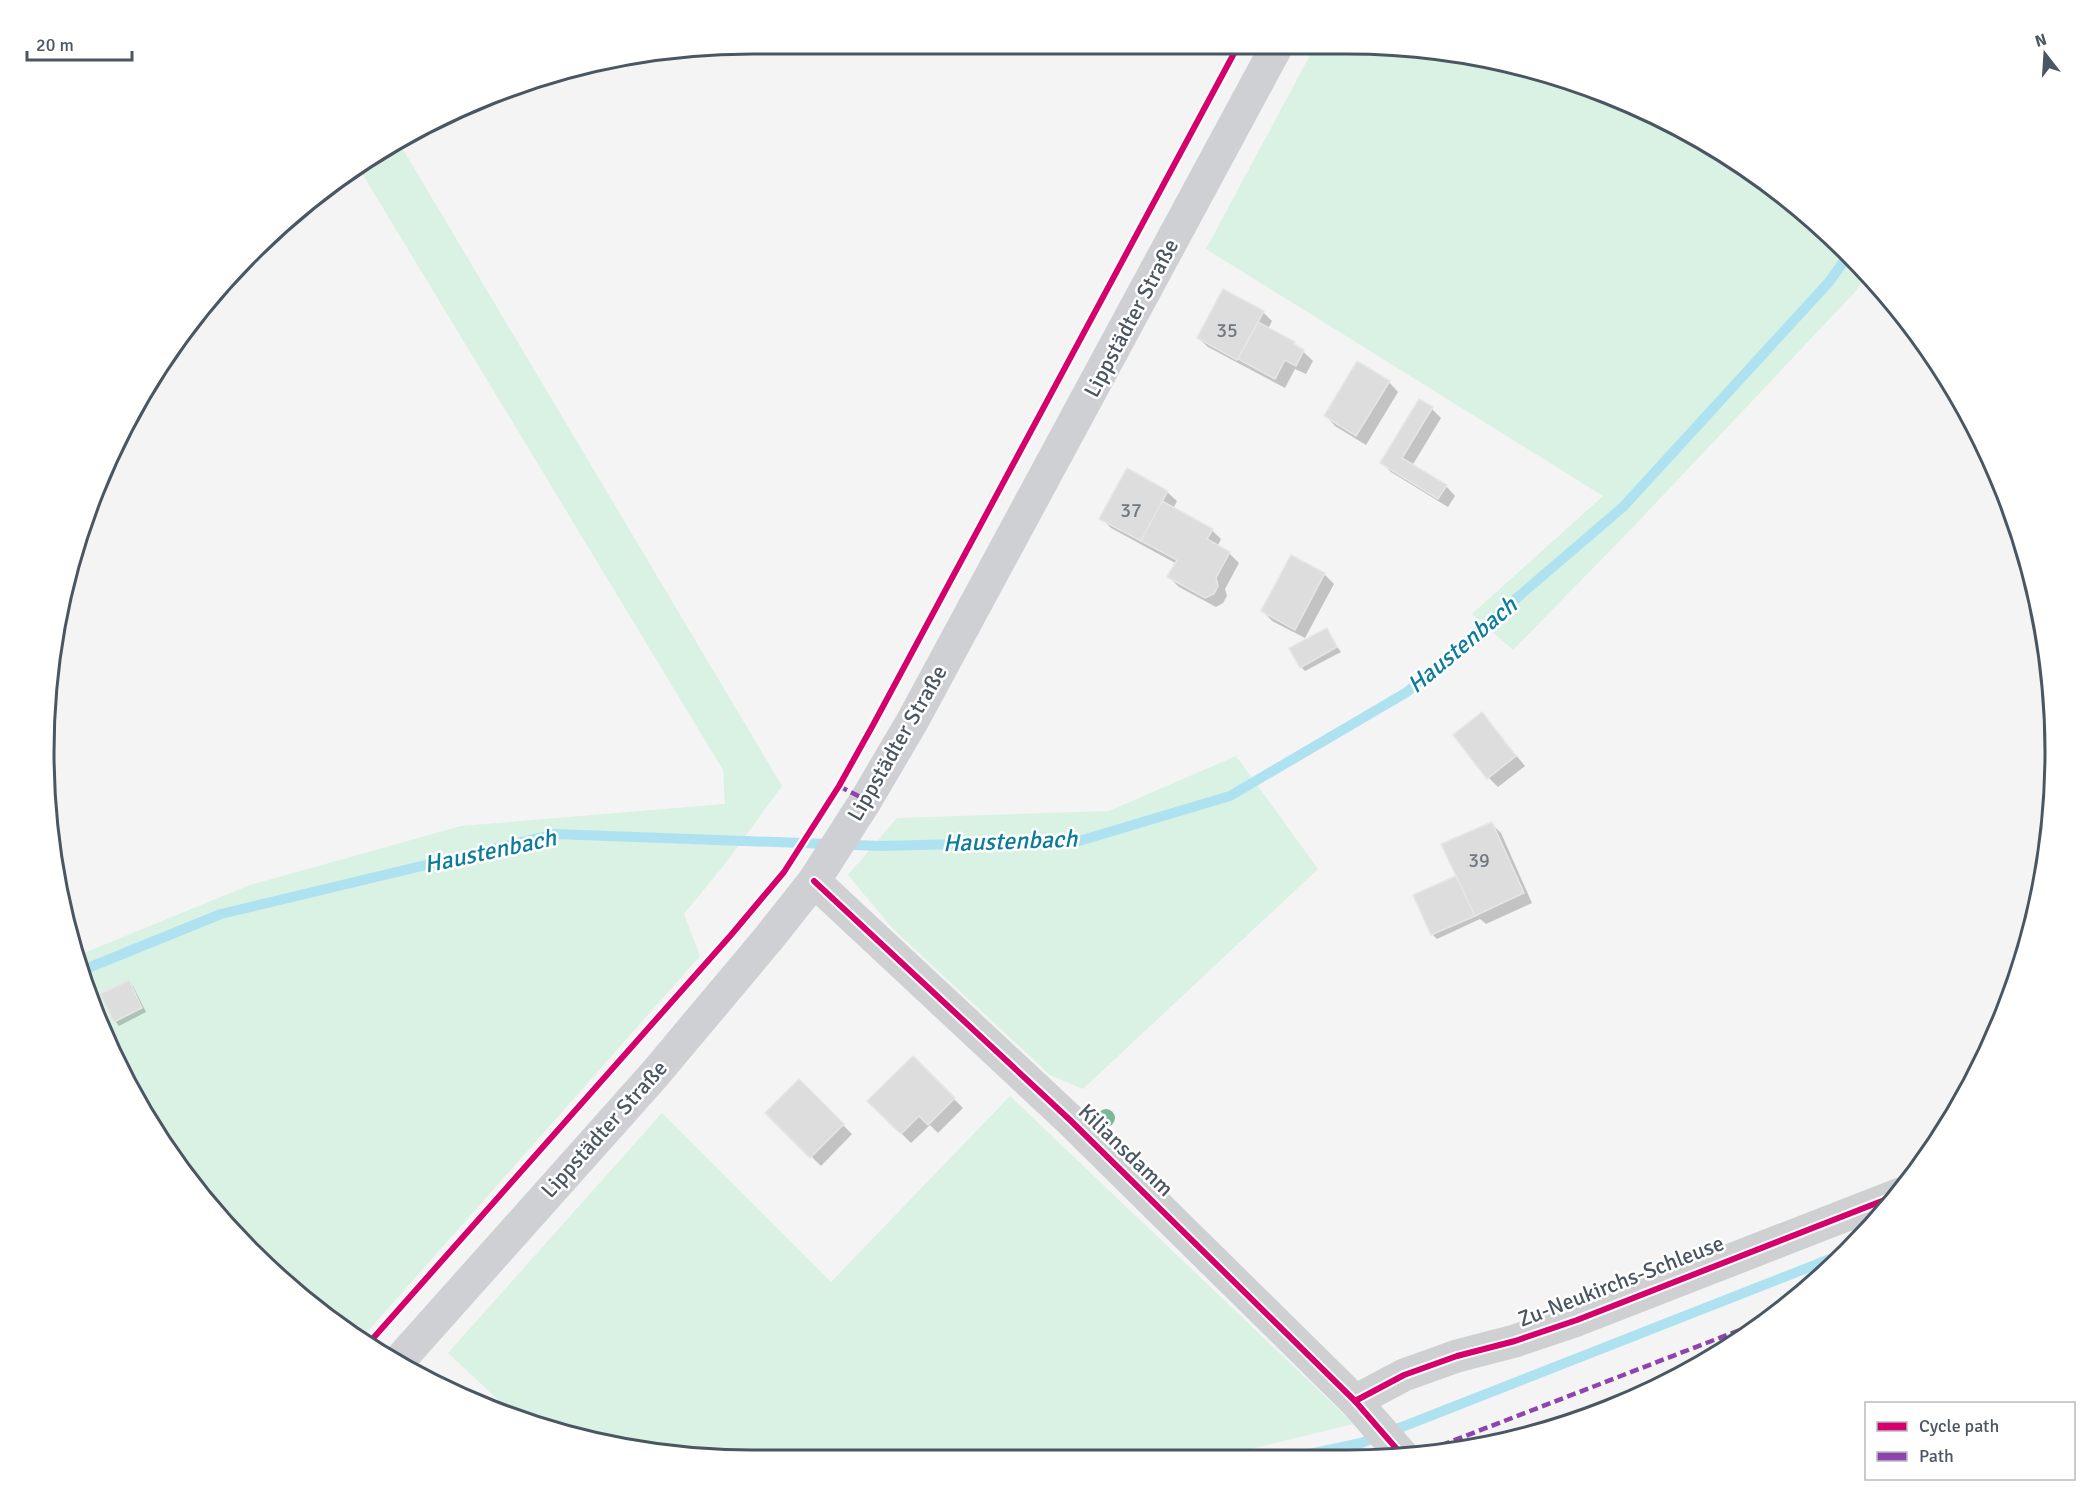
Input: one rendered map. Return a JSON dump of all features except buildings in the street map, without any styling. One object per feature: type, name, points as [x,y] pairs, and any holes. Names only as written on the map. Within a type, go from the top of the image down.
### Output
[{"type":"main road","name":"Lippstädter Straße","points":[[403,1356],[654,1075],[768,939],[813,881],[866,800],[913,720],[1273,54]]},
{"type":"street","name":"Kiliansdamm","points":[[813,881],[1070,1120],[1362,1408],[1397,1449]]},
{"type":"street","name":"Zu-Neukirchs-Schleuse","points":[[1362,1408],[1404,1375],[1457,1356],[1515,1341],[1577,1320],[1881,1202]]},
{"type":"green space","points":[[1311,54],[1393,55],[1483,67],[1528,78],[1614,107],[1656,126],[1735,172],[1772,198],[1841,258],[1862,281],[1855,292],[1636,524],[1513,650],[1472,614],[1603,496],[1206,249]]},
{"type":"green space","points":[[402,148],[782,786],[725,864],[684,914],[700,956],[366,1333],[364,1332],[327,1306],[258,1246],[198,1177],[172,1140],[126,1061],[107,1019],[84,953],[250,885],[461,826],[725,804],[723,770],[362,173]]},
{"type":"green space","points":[[1236,756],[1318,869],[1083,1089],[1050,1075],[892,928],[848,875],[897,818],[1109,811]]},
{"type":"green space","points":[[1010,1096],[1354,1424],[1246,1450],[706,1449],[616,1437],[528,1413],[502,1403],[448,1353],[662,1113],[831,1282]]},
{"type":"waterway","name":"Haustenbach","points":[[89,968],[221,914],[555,834],[881,846],[1079,841],[1230,796],[1407,692],[1623,507],[1829,282],[1844,261]]},
{"type":"waterway","points":[[1328,1450],[1361,1443],[1824,1261]]},
{"type":"marked path","points":[[839,786],[866,800]]},
{"type":"marked path","points":[[1449,1442],[1735,1332]]},
{"type":"cycle path","points":[[373,1338],[731,935],[784,872],[839,786],[873,725],[1234,54]]},
{"type":"cycle path","points":[[814,881],[1070,1120],[1355,1401],[1396,1449]]},
{"type":"cycle path","points":[[1355,1401],[1404,1375],[1457,1356],[1515,1341],[1577,1320],[1881,1202]]}]
